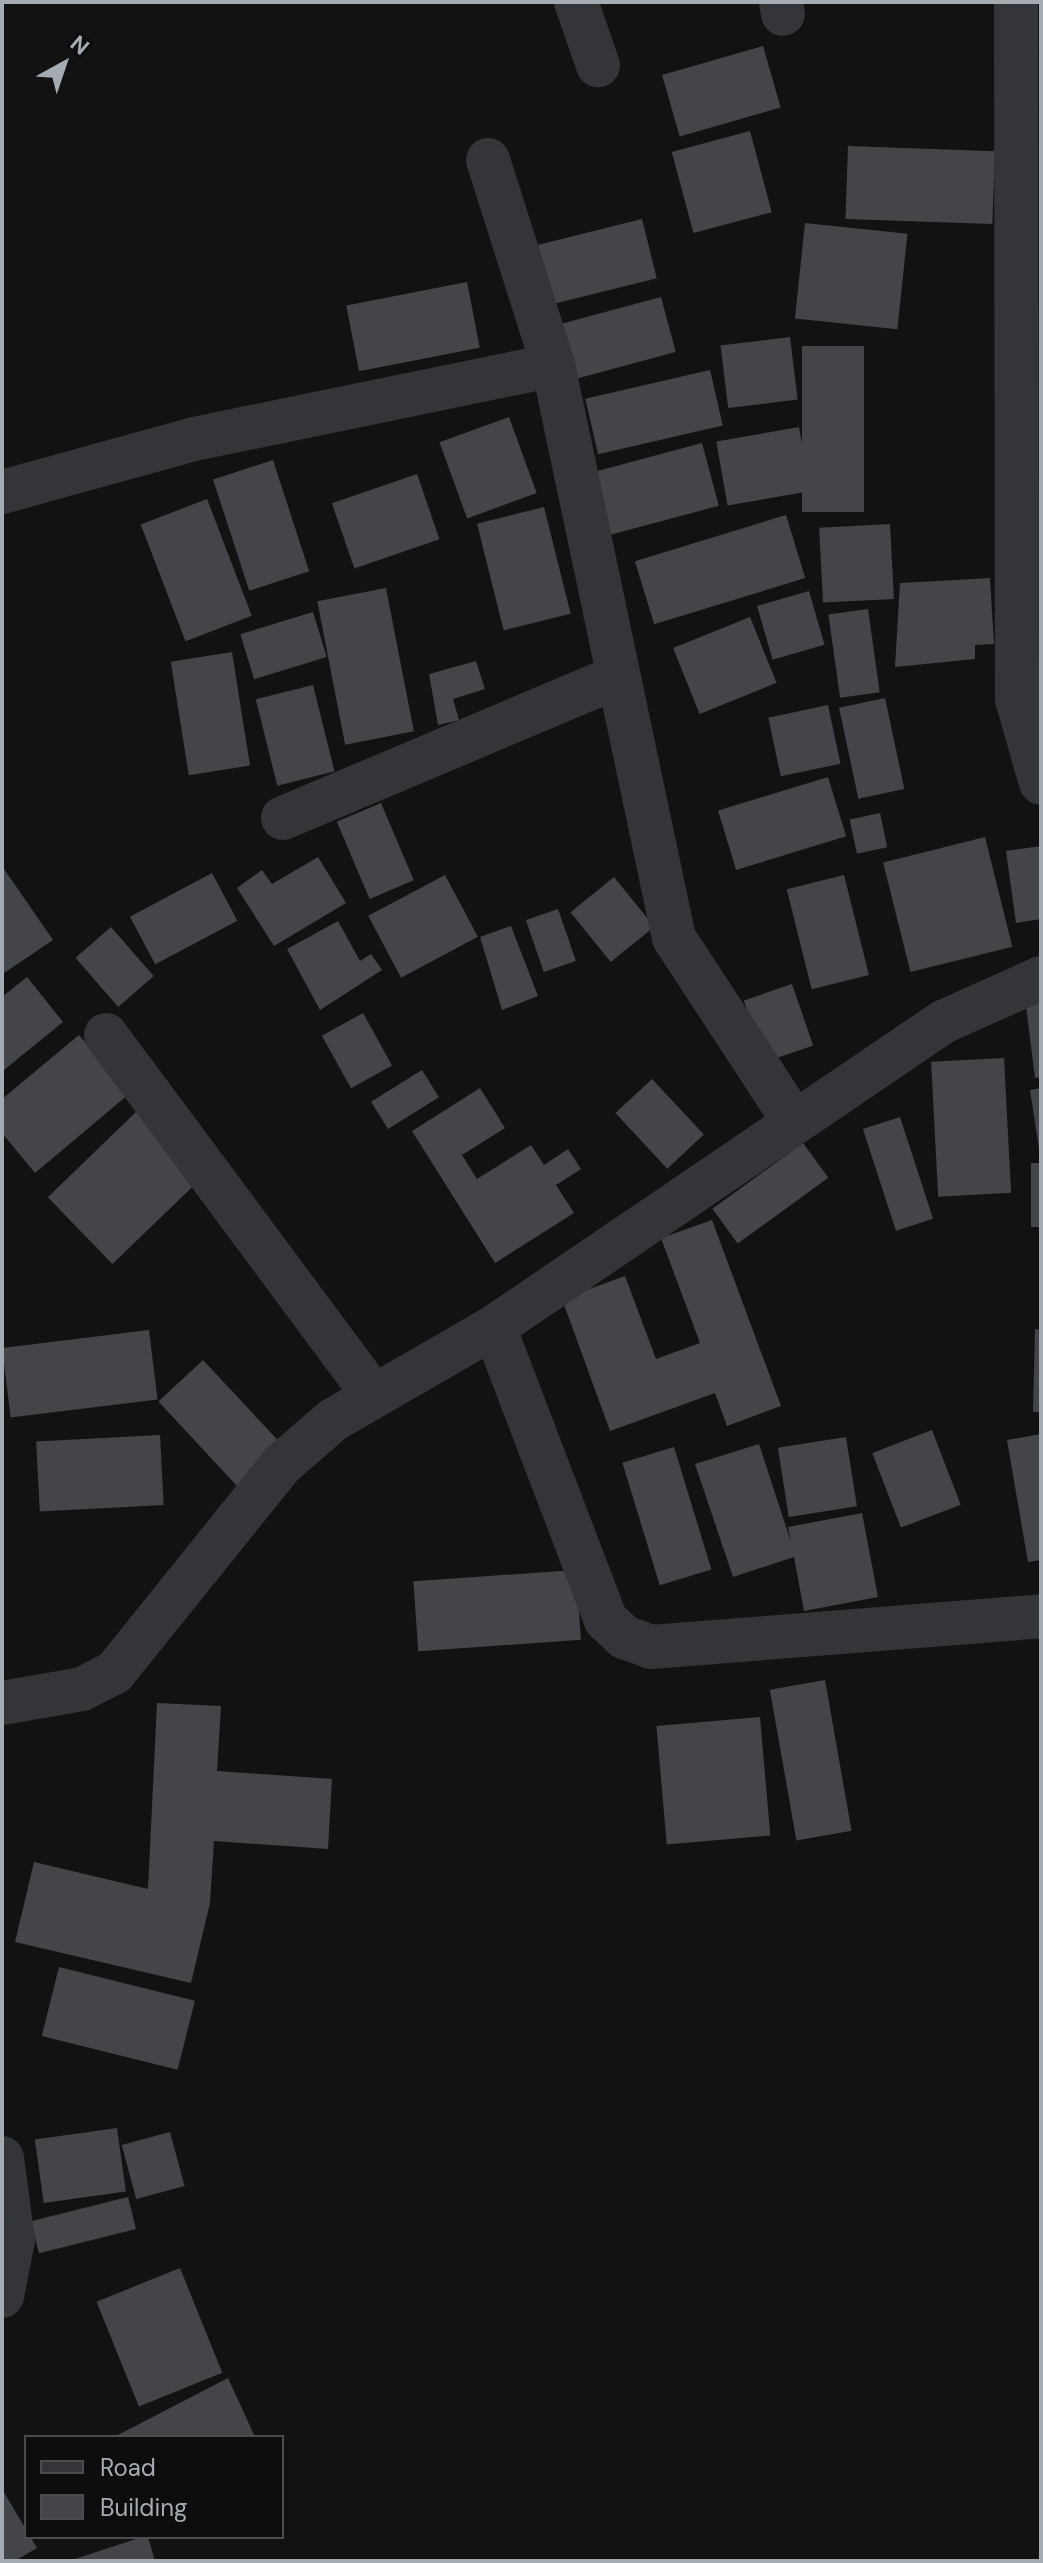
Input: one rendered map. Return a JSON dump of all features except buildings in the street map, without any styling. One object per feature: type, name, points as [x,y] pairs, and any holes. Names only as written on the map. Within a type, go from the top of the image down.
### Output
[{"type":"street","points":[[576,2],[598,65]]},
{"type":"street","points":[[1016,2],[1026,325],[1017,699],[1041,783]]},
{"type":"street","points":[[488,160],[553,365],[616,677],[674,938],[793,1120]]},
{"type":"street","points":[[2,492],[194,439],[553,365]]},
{"type":"street","points":[[283,818],[616,677]]},
{"type":"street","points":[[2,1703],[82,1689],[114,1673],[281,1465],[372,1393],[494,1327],[793,1120],[943,1022],[1041,978]]},
{"type":"street","points":[[106,1035],[372,1393]]},
{"type":"street","points":[[494,1327],[606,1620],[624,1637],[651,1647],[1041,1616]]},
{"type":"street","points":[[2,2158],[13,2240],[2,2296]]}]
